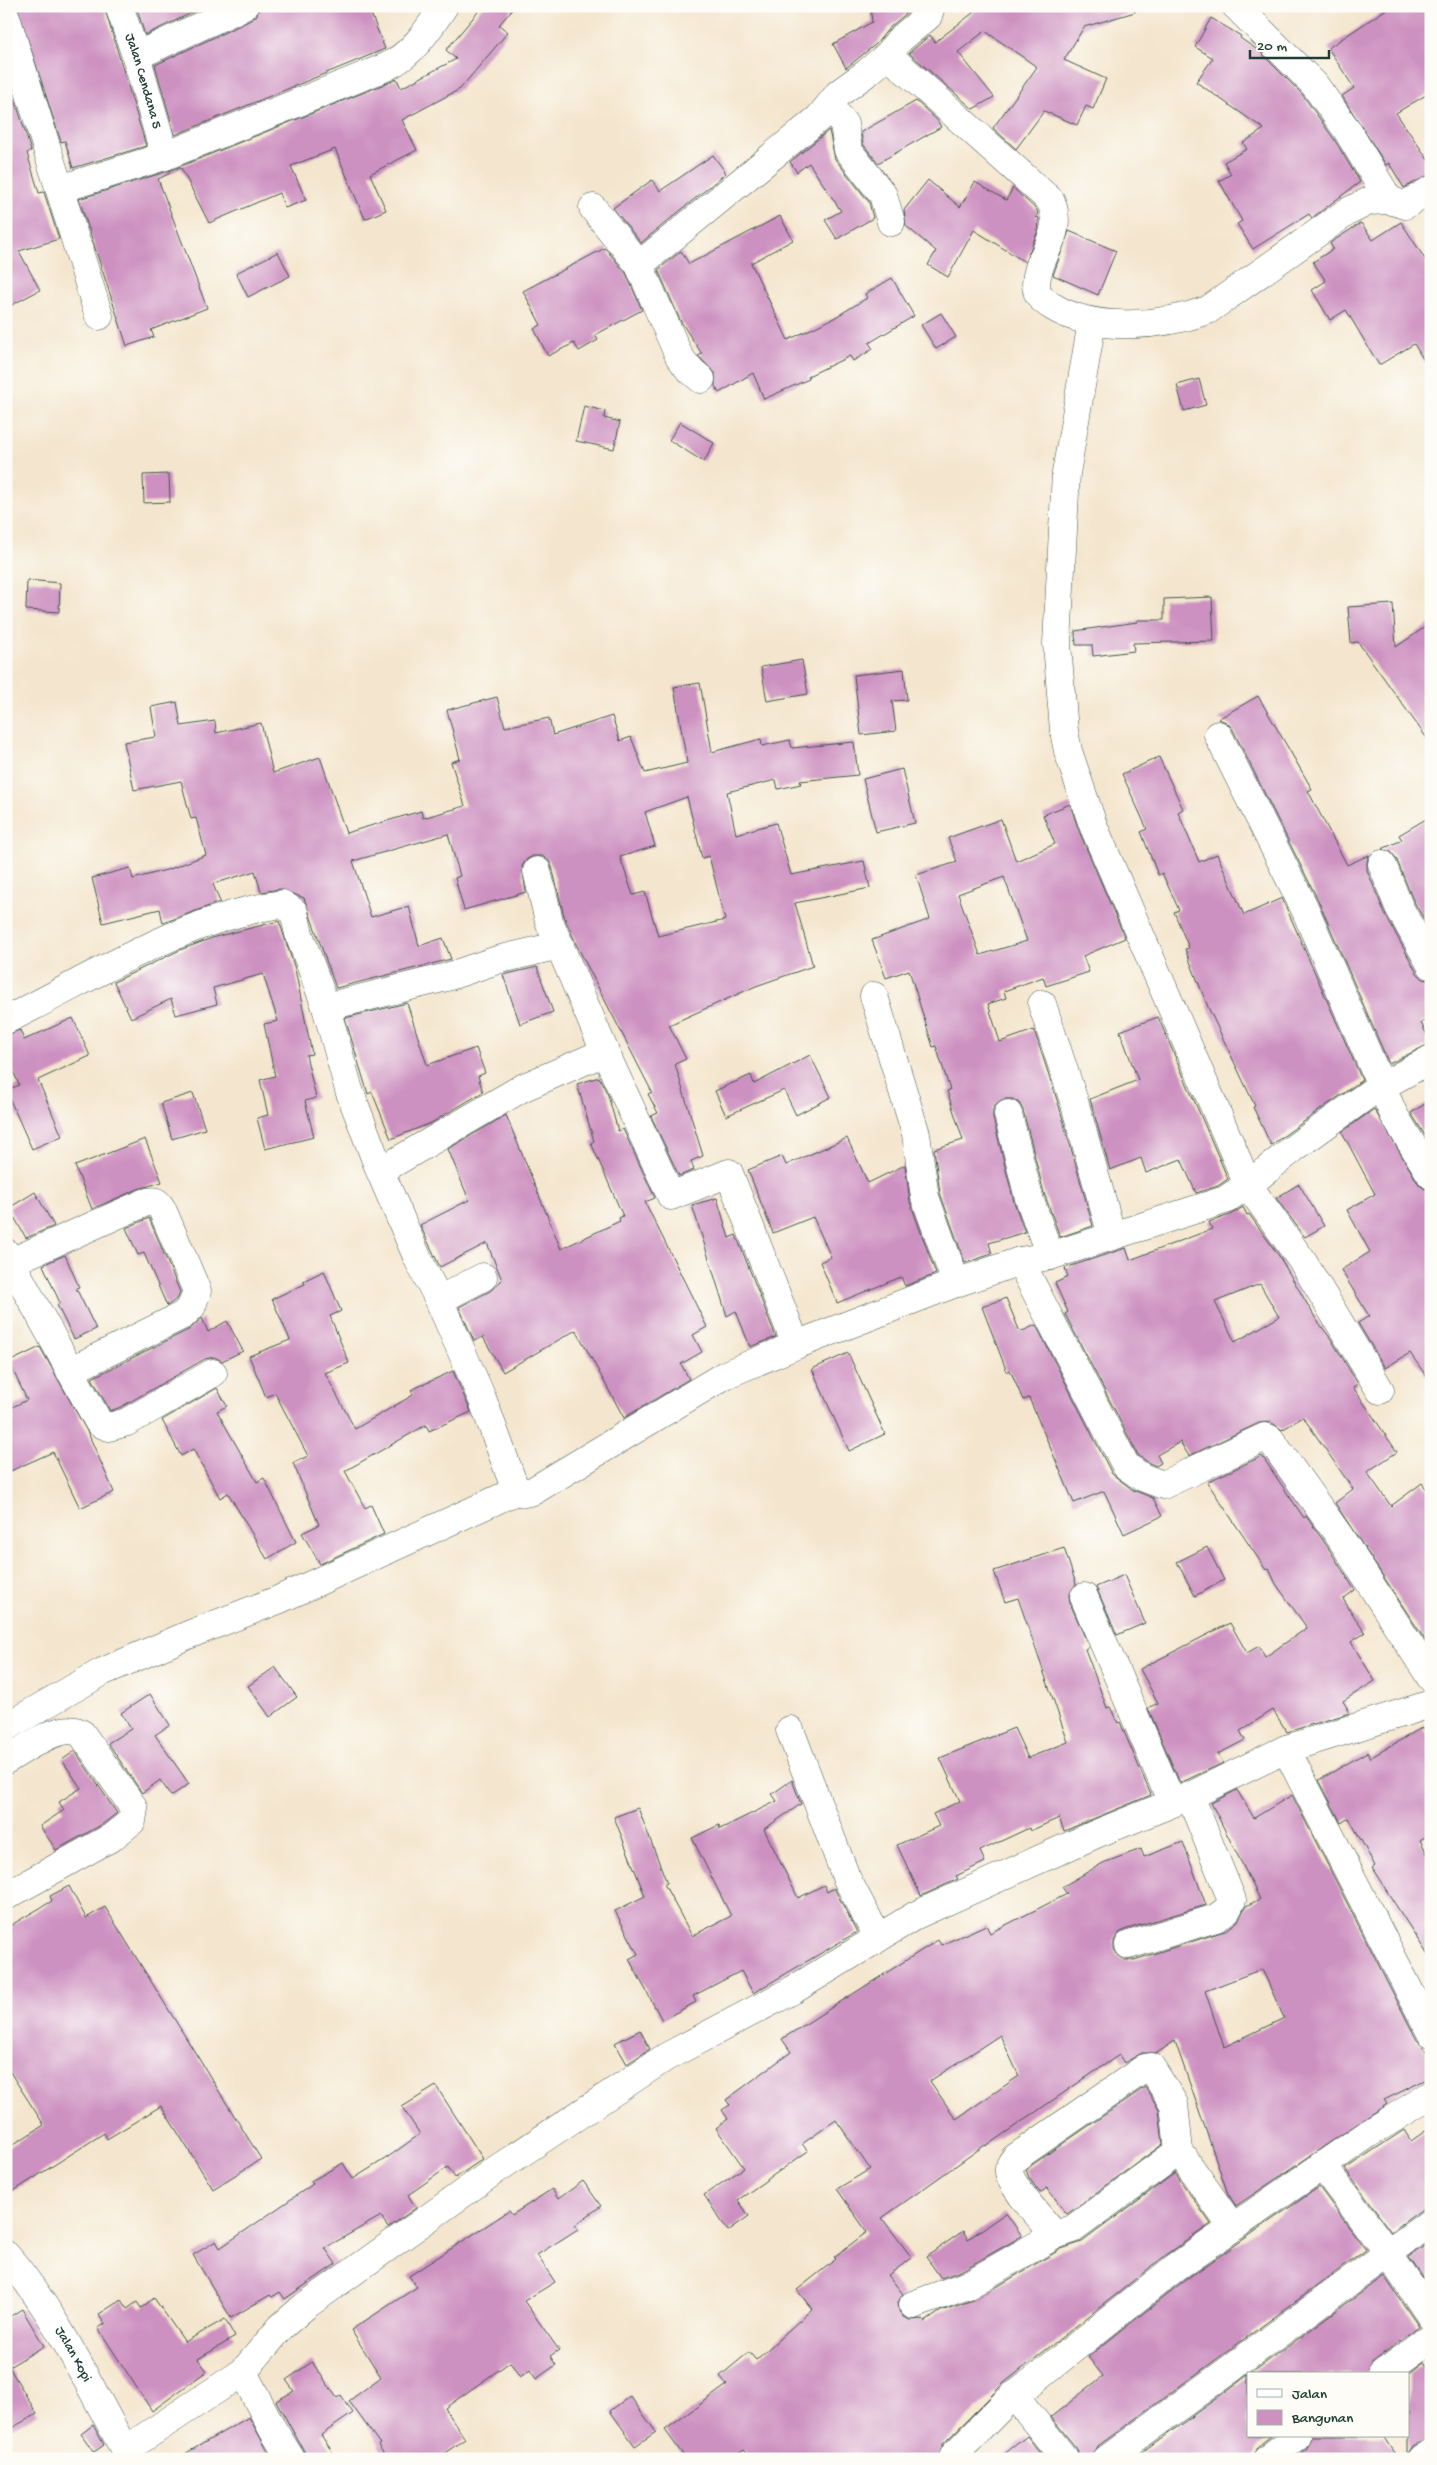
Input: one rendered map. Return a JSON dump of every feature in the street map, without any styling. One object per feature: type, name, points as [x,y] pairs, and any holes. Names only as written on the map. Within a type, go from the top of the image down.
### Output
[{"type":"street","name":"Jalan Cendana 5","points":[[119,6],[136,56],[165,156]]},
{"type":"street","points":[[136,56],[244,6]]},
{"type":"street","points":[[60,189],[165,156],[400,60],[419,43],[444,6]]},
{"type":"street","points":[[640,265],[819,118],[839,93],[888,55],[899,40],[928,16],[930,6]]},
{"type":"street","points":[[1236,6],[1314,84],[1347,130],[1389,200]]},
{"type":"street","points":[[6,17],[99,316]]},
{"type":"street","points":[[888,55],[1052,201],[1056,213],[1055,228],[1036,285],[1041,300],[1061,312],[1092,322],[1150,323],[1182,319],[1208,310],[1347,212],[1369,201],[1389,200],[1405,205],[1431,190]]},
{"type":"street","points":[[830,105],[844,124],[848,150],[883,195],[892,222]]},
{"type":"street","points":[[593,208],[640,265],[668,335],[683,362],[701,379]]},
{"type":"street","points":[[1092,322],[1066,473],[1057,644],[1064,731],[1077,780],[1093,825],[1248,1185],[1303,1262],[1380,1390]]},
{"type":"street","points":[[1218,735],[1304,907],[1394,1115],[1431,1175]]},
{"type":"street","points":[[1382,864],[1399,907],[1431,966]]},
{"type":"street","points":[[537,871],[549,921],[605,1052],[671,1196],[729,1173],[796,1345]]},
{"type":"street","points":[[6,1020],[170,938],[249,908],[282,904],[294,912],[299,934],[326,1007],[349,1090],[380,1171],[482,1398],[516,1491]]},
{"type":"street","points":[[326,1007],[446,977],[497,960],[560,944]]},
{"type":"street","points":[[874,996],[916,1134],[925,1197],[956,1283]]},
{"type":"street","points":[[1042,1004],[1074,1101],[1112,1236]]},
{"type":"street","points":[[380,1171],[522,1088],[605,1052]]},
{"type":"street","points":[[6,1727],[102,1672],[188,1635],[278,1600],[516,1491],[524,1493],[532,1491],[726,1375],[796,1345],[956,1283],[1020,1261],[1050,1256],[1225,1200],[1248,1185],[1302,1142],[1370,1093],[1431,1059]]},
{"type":"street","points":[[1008,1114],[1029,1198],[1050,1256]]},
{"type":"street","points":[[70,1371],[183,1315],[192,1306],[197,1291],[162,1209],[158,1202],[152,1200],[9,1257],[70,1371],[99,1423],[109,1427],[127,1422],[213,1373]]},
{"type":"street","points":[[1020,1261],[1126,1466],[1142,1477],[1163,1485],[1265,1437],[1270,1439],[1340,1537],[1431,1678]]},
{"type":"street","points":[[439,1300],[483,1277]]},
{"type":"street","points":[[1084,1597],[1232,1900],[1227,1910],[1216,1918],[1129,1944]]},
{"type":"street","points":[[128,2454],[243,2372],[281,2327],[305,2306],[496,2169],[666,2057],[793,1990],[916,1915],[1096,1834],[1181,1799],[1286,1749],[1431,1704]]},
{"type":"street","points":[[6,1760],[59,1730],[76,1730],[82,1734],[134,1808],[132,1820],[118,1833],[6,1896]]},
{"type":"street","points":[[790,1730],[846,1877],[878,1938]]},
{"type":"street","points":[[1286,1749],[1431,2033]]},
{"type":"street","points":[[1056,2235],[1020,2192],[1009,2172],[1010,2165],[1015,2158],[1145,2068],[1151,2068],[1156,2072],[1174,2104],[1180,2151],[1232,2227]]},
{"type":"street","points":[[953,2459],[954,2455],[1014,2395],[1176,2266],[1322,2165],[1431,2095]]},
{"type":"street","points":[[913,2305],[968,2285],[1056,2235],[1072,2229],[1180,2151]]},
{"type":"street","points":[[1322,2165],[1387,2252],[1431,2317]]},
{"type":"street","points":[[1106,2459],[1387,2252],[1431,2222]]},
{"type":"street","name":"Jalan Kopi","points":[[6,2255],[32,2287],[88,2381],[128,2454]]},
{"type":"street","points":[[1385,2372],[1431,2338]]},
{"type":"street","points":[[243,2372],[273,2430],[291,2459]]},
{"type":"street","points":[[1014,2395],[1065,2459]]},
{"type":"street","points":[[1267,2459],[1294,2438]]},
{"type":"street","points":[[1423,2459],[1431,2453]]},
{"type":"building","points":[[17,6],[104,6],[146,146],[73,168],[65,141],[61,142]]},
{"type":"building","points":[[136,6],[206,6],[145,35]]},
{"type":"building","points":[[259,6],[368,6],[385,49],[175,135],[155,65],[251,20],[257,15]]},
{"type":"building","points":[[483,6],[515,6],[499,25],[508,32],[460,89],[402,120],[417,150],[370,174],[386,210],[365,219],[335,149],[291,166],[306,200],[285,208],[279,193],[209,223],[181,168],[158,179],[207,308],[151,330],[154,337],[127,346],[79,199],[171,170],[397,79],[401,88],[456,59],[446,50]]},
{"type":"building","points":[[870,6],[915,6],[889,28],[876,44],[846,68],[833,44],[872,22]]},
{"type":"building","points":[[972,6],[1134,6],[1135,12],[1084,27],[1064,60],[1106,79],[1093,109],[1086,106],[1077,125],[1044,111],[1016,149],[993,128],[1037,67],[985,31],[958,52],[994,97],[973,109],[909,53],[930,35],[935,42],[973,13]]},
{"type":"building","points":[[1391,6],[1431,6],[1431,92],[1396,113],[1431,164],[1431,174],[1404,188],[1389,163],[1386,165],[1342,96],[1354,88],[1328,48]]},
{"type":"building","points":[[1211,18],[1241,36],[1240,38],[1259,51],[1302,94],[1334,139],[1360,182],[1312,218],[1309,214],[1253,249],[1237,224],[1242,221],[1219,181],[1231,174],[1224,162],[1247,149],[1243,143],[1264,129],[1196,82],[1213,58],[1195,47]]},
{"type":"building","points":[[6,70],[31,151],[27,153],[39,193],[44,192],[59,239],[19,251],[40,290],[6,308]]},
{"type":"building","points":[[916,101],[937,120],[941,127],[878,163],[863,144],[861,132]]},
{"type":"building","points":[[829,130],[835,159],[869,202],[873,218],[837,239],[825,220],[841,211],[809,163],[797,172],[790,162]]},
{"type":"building","points":[[713,155],[726,173],[641,243],[613,208],[652,180],[660,191]]},
{"type":"building","points":[[928,180],[960,207],[975,182],[1006,200],[1013,188],[1037,210],[1038,214],[1036,217],[1039,218],[1038,231],[1025,262],[974,230],[948,277],[928,265],[936,251],[906,226],[904,210]]},
{"type":"building","points":[[780,216],[793,240],[751,263],[788,340],[834,318],[867,298],[865,294],[892,278],[914,316],[869,343],[873,349],[853,361],[850,356],[808,376],[809,379],[764,399],[753,373],[719,393],[715,386],[715,373],[698,356],[702,354],[681,322],[658,270],[681,251],[689,264]]},
{"type":"building","points":[[1401,222],[1431,268],[1431,372],[1414,344],[1379,365],[1346,310],[1330,320],[1312,290],[1326,281],[1313,262],[1333,249],[1330,243],[1361,223],[1373,240]]},
{"type":"building","points":[[1069,231],[1116,251],[1098,295],[1053,275]]},
{"type":"building","points":[[605,248],[626,273],[642,310],[595,335],[598,340],[579,351],[574,343],[548,356],[534,329],[541,325],[523,291]]},
{"type":"building","points":[[278,252],[290,276],[248,297],[236,273]]},
{"type":"building","points":[[941,313],[956,337],[936,349],[921,325]]},
{"type":"building","points":[[1199,379],[1206,405],[1184,411],[1177,385]]},
{"type":"building","points":[[584,406],[605,411],[604,418],[620,422],[614,449],[576,441]]},
{"type":"building","points":[[680,422],[714,443],[704,462],[669,440]]},
{"type":"building","points":[[169,474],[170,502],[144,503],[143,475]]},
{"type":"building","points":[[27,580],[60,583],[59,612],[26,610]]},
{"type":"building","points":[[1212,597],[1214,641],[1133,643],[1134,651],[1093,656],[1092,645],[1076,645],[1075,631],[1137,622],[1137,620],[1164,620],[1164,599]]},
{"type":"building","points":[[1393,604],[1396,647],[1431,623],[1431,744],[1358,642],[1351,643],[1348,607]]},
{"type":"building","points":[[802,660],[808,694],[767,701],[761,667]]},
{"type":"building","points":[[904,669],[907,700],[892,701],[896,731],[861,735],[854,675]]},
{"type":"building","points":[[700,683],[712,752],[761,739],[762,746],[790,740],[792,748],[854,742],[858,775],[800,781],[801,784],[778,789],[776,780],[727,792],[736,834],[776,823],[791,875],[864,861],[870,888],[795,903],[813,966],[756,986],[669,1025],[686,1059],[675,1064],[703,1156],[691,1161],[694,1170],[679,1176],[651,1116],[658,1113],[648,1094],[652,1092],[577,946],[564,916],[552,867],[549,861],[542,856],[533,856],[527,859],[522,866],[526,892],[464,910],[455,878],[460,876],[448,834],[353,861],[371,917],[409,906],[419,946],[443,938],[451,959],[336,988],[304,898],[280,889],[261,892],[255,871],[213,884],[220,902],[163,923],[160,909],[103,923],[92,878],[130,868],[133,879],[170,869],[206,855],[196,818],[191,819],[181,781],[134,790],[124,742],[156,737],[151,707],[177,702],[181,726],[215,721],[216,733],[261,723],[273,773],[320,757],[346,833],[421,811],[423,818],[465,806],[451,762],[460,759],[447,710],[497,697],[505,727],[549,718],[553,735],[612,716],[620,741],[631,737],[645,773],[687,763],[674,687]],"holes":[[[687,797],[702,858],[709,856],[725,920],[658,936],[645,892],[633,895],[620,857],[655,846],[645,812]]]},
{"type":"building","points":[[1258,696],[1312,789],[1308,791],[1347,865],[1369,855],[1367,870],[1385,914],[1417,973],[1423,979],[1431,981],[1431,1018],[1421,1023],[1431,1043],[1389,1064],[1318,900],[1232,728],[1226,722],[1218,719]]},
{"type":"building","points":[[1159,757],[1183,809],[1178,812],[1199,862],[1217,854],[1244,915],[1282,898],[1362,1080],[1271,1145],[1253,1107],[1255,1106],[1208,1007],[1185,949],[1189,948],[1174,912],[1179,910],[1162,873],[1158,875],[1141,832],[1147,829],[1122,774]]},
{"type":"building","points":[[902,769],[915,823],[876,832],[863,779]]},
{"type":"building","points":[[1070,804],[1079,831],[1125,938],[1083,956],[1089,972],[1046,986],[1043,977],[1004,991],[1006,998],[988,1004],[1000,1042],[1034,1030],[1059,1106],[1093,1226],[1060,1237],[1044,1193],[1023,1110],[1019,1103],[1013,1099],[1004,1099],[997,1103],[993,1109],[993,1118],[1014,1202],[1025,1232],[989,1243],[992,1254],[965,1263],[940,1193],[934,1149],[963,1140],[947,1091],[950,1090],[936,1046],[933,1047],[909,970],[886,978],[872,940],[930,919],[916,875],[957,862],[948,838],[1001,819],[1016,861],[1055,844],[1043,815]],"holes":[[[1004,877],[1027,941],[980,955],[958,894]]]},
{"type":"building","points":[[1431,816],[1431,932],[1413,900],[1396,858],[1391,852],[1382,849],[1402,840],[1399,835]]},
{"type":"building","points":[[279,921],[295,969],[312,1054],[306,1055],[316,1098],[305,1101],[314,1137],[265,1149],[257,1118],[268,1115],[260,1080],[275,1076],[264,1024],[278,1021],[263,974],[213,988],[217,1004],[176,1015],[171,999],[131,1018],[114,982],[180,950],[215,937]]},
{"type":"building","points":[[537,967],[553,1012],[520,1024],[503,975]]},
{"type":"building","points":[[407,1003],[427,1065],[476,1048],[485,1073],[478,1076],[483,1092],[431,1123],[391,1139],[372,1092],[368,1094],[345,1018]]},
{"type":"building","points":[[1158,1017],[1228,1179],[1218,1186],[1196,1193],[1181,1159],[1146,1173],[1141,1158],[1110,1170],[1090,1099],[1138,1080],[1120,1031]]},
{"type":"building","points":[[73,1018],[90,1056],[38,1080],[62,1136],[32,1149],[6,1091],[19,1085],[6,1054],[6,1035],[20,1030],[24,1040]]},
{"type":"building","points":[[810,1055],[831,1097],[796,1115],[784,1090],[726,1116],[715,1091],[751,1075],[754,1084]]},
{"type":"building","points":[[599,1077],[608,1095],[618,1131],[623,1129],[655,1198],[645,1202],[707,1327],[693,1335],[702,1352],[681,1364],[689,1379],[624,1418],[576,1330],[503,1372],[483,1337],[474,1341],[459,1307],[490,1291],[502,1280],[487,1243],[440,1267],[420,1225],[469,1200],[448,1149],[506,1115],[561,1249],[620,1221],[619,1218],[623,1216],[591,1143],[594,1141],[577,1084]]},
{"type":"building","points":[[193,1093],[205,1129],[172,1139],[161,1103]]},
{"type":"building","points":[[1431,1100],[1431,1145],[1411,1113]]},
{"type":"building","points":[[1374,1109],[1418,1183],[1423,1188],[1431,1191],[1431,1383],[1410,1353],[1385,1368],[1358,1323],[1369,1316],[1341,1270],[1370,1252],[1347,1210],[1375,1194],[1342,1132]]},
{"type":"building","points":[[847,1138],[868,1183],[905,1165],[910,1202],[936,1274],[905,1286],[901,1277],[837,1303],[820,1262],[831,1257],[813,1217],[773,1233],[748,1170],[782,1156],[786,1165]]},
{"type":"building","points":[[145,1139],[162,1182],[138,1189],[92,1209],[75,1166]]},
{"type":"building","points":[[1299,1184],[1324,1226],[1305,1237],[1276,1198]]},
{"type":"building","points":[[35,1192],[54,1226],[26,1238],[9,1208]]},
{"type":"building","points":[[717,1198],[729,1238],[736,1235],[776,1337],[750,1347],[736,1311],[727,1316],[692,1205]]},
{"type":"building","points":[[1243,1207],[1247,1215],[1249,1214],[1279,1256],[1316,1319],[1331,1339],[1358,1384],[1353,1387],[1397,1452],[1367,1472],[1391,1506],[1422,1483],[1431,1495],[1431,1649],[1335,1503],[1353,1489],[1303,1417],[1282,1430],[1271,1422],[1259,1423],[1189,1456],[1180,1442],[1157,1455],[1161,1463],[1156,1466],[1149,1463],[1138,1455],[1065,1314],[1068,1312],[1055,1283],[1068,1277],[1065,1268],[1126,1248],[1130,1260],[1212,1229],[1209,1222],[1230,1215]],"holes":[[[1260,1284],[1279,1317],[1235,1342],[1215,1302]]]},
{"type":"building","points":[[149,1218],[180,1292],[178,1298],[167,1306],[144,1253],[138,1255],[126,1228]]},
{"type":"building","points":[[65,1255],[79,1287],[76,1288],[96,1329],[74,1339],[57,1305],[60,1303],[43,1265]]},
{"type":"building","points":[[324,1271],[341,1311],[330,1316],[349,1363],[325,1373],[355,1429],[413,1395],[411,1390],[453,1371],[471,1412],[429,1431],[426,1425],[345,1471],[365,1508],[371,1505],[384,1534],[320,1564],[302,1533],[319,1525],[293,1463],[308,1456],[275,1393],[266,1397],[249,1356],[290,1340],[272,1299],[305,1284],[303,1281]]},
{"type":"building","points":[[1006,1298],[1020,1332],[1036,1325],[1112,1474],[1133,1490],[1153,1498],[1162,1516],[1124,1534],[1104,1491],[1074,1503],[1029,1398],[1023,1400],[1010,1370],[1007,1372],[982,1307]]},
{"type":"building","points":[[202,1318],[208,1332],[227,1321],[243,1351],[222,1361],[214,1357],[205,1359],[121,1407],[110,1411],[92,1378],[190,1329]]},
{"type":"building","points":[[40,1347],[88,1433],[114,1492],[80,1508],[53,1452],[6,1473],[6,1410],[27,1400],[9,1362]]},
{"type":"building","points":[[848,1353],[885,1434],[849,1451],[812,1369]]},
{"type":"building","points":[[217,1388],[227,1406],[217,1411],[257,1482],[264,1478],[296,1542],[267,1559],[228,1493],[220,1498],[193,1449],[181,1456],[162,1420]]},
{"type":"building","points":[[1262,1456],[1304,1518],[1306,1516],[1327,1546],[1355,1590],[1343,1599],[1365,1633],[1351,1642],[1375,1681],[1343,1701],[1350,1713],[1287,1732],[1273,1710],[1240,1731],[1245,1740],[1218,1754],[1223,1763],[1180,1783],[1148,1708],[1158,1703],[1140,1669],[1230,1623],[1247,1653],[1259,1646],[1265,1657],[1307,1628],[1276,1584],[1269,1569],[1266,1570],[1207,1482]]},
{"type":"building","points":[[1207,1547],[1224,1580],[1195,1596],[1177,1562]]},
{"type":"building","points":[[1064,1548],[1076,1584],[1069,1595],[1070,1603],[1089,1647],[1085,1649],[1107,1708],[1110,1707],[1118,1723],[1120,1722],[1151,1795],[1064,1831],[1059,1818],[1030,1831],[1029,1828],[980,1851],[985,1862],[956,1876],[958,1879],[921,1896],[897,1845],[939,1826],[933,1814],[960,1801],[940,1758],[1014,1728],[1028,1758],[1068,1742],[1018,1598],[1005,1602],[994,1571]]},
{"type":"building","points":[[1124,1575],[1145,1623],[1117,1635],[1096,1587]]},
{"type":"building","points":[[275,1667],[297,1697],[270,1717],[248,1686]]},
{"type":"building","points":[[150,1694],[170,1725],[155,1735],[189,1784],[171,1796],[160,1780],[142,1793],[108,1743],[131,1729],[121,1713]]},
{"type":"building","points":[[1423,1727],[1431,1740],[1431,1833],[1420,1840],[1431,1861],[1431,1960],[1372,1868],[1375,1866],[1349,1818],[1341,1823],[1319,1780],[1367,1752],[1370,1758]]},
{"type":"building","points":[[75,1751],[117,1813],[103,1824],[56,1850],[40,1826],[64,1810],[59,1802],[81,1788],[62,1760]]},
{"type":"building","points":[[792,1780],[801,1804],[764,1829],[798,1898],[824,1885],[827,1892],[834,1888],[857,1932],[753,1993],[741,1971],[693,1996],[696,2002],[662,2020],[629,1959],[638,1954],[615,1911],[645,1896],[614,1817],[638,1808],[667,1883],[664,1884],[692,1936],[731,1916],[692,1838],[719,1825],[720,1829],[777,1801],[772,1794]]},
{"type":"building","points":[[1237,1790],[1254,1818],[1292,1795],[1417,2040],[1424,2047],[1431,2063],[1431,2077],[1384,2100],[1387,2104],[1236,2206],[1228,2194],[1175,2041],[1157,2053],[1142,2053],[1124,2063],[1119,2055],[985,2145],[882,2218],[912,2258],[888,2275],[903,2294],[898,2302],[899,2311],[903,2317],[910,2320],[922,2319],[925,2322],[941,2311],[976,2299],[1061,2249],[1082,2242],[1175,2173],[1211,2224],[1166,2255],[1004,2383],[943,2444],[938,2459],[752,2459],[744,2450],[732,2459],[686,2459],[665,2430],[727,2385],[720,2376],[749,2352],[756,2360],[812,2309],[797,2290],[836,2259],[834,2257],[867,2232],[837,2189],[870,2169],[836,2120],[802,2144],[808,2151],[738,2200],[749,2216],[728,2231],[704,2195],[744,2168],[716,2128],[728,2119],[722,2110],[730,2105],[726,2100],[791,2052],[782,2039],[938,1940],[941,1945],[986,1925],[990,1933],[1067,1894],[1062,1887],[1103,1863],[1141,1849],[1144,1857],[1183,1842],[1206,1905],[1124,1930],[1118,1934],[1114,1941],[1114,1949],[1118,1956],[1125,1960],[1134,1960],[1225,1931],[1237,1922],[1246,1906],[1260,1899],[1211,1803]],"holes":[[[1262,1969],[1284,2018],[1224,2047],[1205,1991]],[[1000,2035],[1019,2076],[956,2119],[930,2081]]]},
{"type":"building","points":[[69,1886],[86,1918],[105,1907],[261,2159],[213,2189],[161,2106],[107,2139],[104,2133],[6,2196],[6,2149],[44,2125],[6,2066],[6,1928],[52,1901],[50,1896]]},
{"type":"building","points":[[640,2030],[650,2049],[627,2064],[615,2043]]},
{"type":"building","points":[[436,2086],[483,2159],[455,2178],[448,2167],[408,2195],[416,2208],[388,2228],[381,2216],[325,2248],[336,2264],[285,2299],[280,2292],[272,2297],[270,2295],[231,2318],[193,2255],[216,2241],[220,2248],[313,2184],[311,2181],[343,2163],[353,2179],[388,2157],[420,2134],[402,2107]]},
{"type":"building","points":[[1145,2087],[1159,2109],[1163,2144],[1067,2214],[1047,2188],[1040,2193],[1029,2178],[1026,2169]]},
{"type":"building","points":[[1431,2127],[1431,2207],[1422,2209],[1391,2232],[1345,2169],[1404,2130],[1411,2141]]},
{"type":"building","points":[[583,2181],[601,2206],[575,2225],[578,2229],[537,2255],[555,2282],[524,2301],[559,2350],[550,2356],[556,2365],[536,2379],[530,2370],[520,2377],[510,2362],[445,2408],[465,2439],[436,2459],[387,2459],[378,2445],[380,2444],[349,2401],[381,2377],[351,2330],[417,2287],[409,2276],[509,2211],[512,2215],[552,2189],[558,2199]]},
{"type":"building","points":[[1319,2187],[1366,2250],[1098,2446],[1092,2459],[1080,2459],[1077,2449],[1051,2417],[1103,2376],[1088,2357],[1185,2280]]},
{"type":"building","points":[[1006,2213],[1022,2236],[961,2271],[941,2278],[926,2257],[963,2231],[968,2239]]},
{"type":"building","points":[[1431,2242],[1431,2285],[1429,2287],[1409,2257]]},
{"type":"building","points":[[1384,2276],[1419,2327],[1373,2361],[1368,2372],[1253,2372]]},
{"type":"building","points":[[154,2298],[185,2342],[225,2319],[235,2337],[198,2359],[207,2371],[152,2411],[98,2328],[105,2324],[99,2314],[121,2300],[127,2309],[137,2302],[141,2308]]},
{"type":"building","points":[[22,2309],[44,2346],[9,2367],[37,2414],[6,2431],[6,2319]]},
{"type":"building","points":[[312,2362],[337,2398],[341,2395],[353,2413],[321,2435],[337,2459],[307,2459],[276,2401],[294,2391],[286,2380]]},
{"type":"building","points":[[1424,2362],[1431,2371],[1431,2438],[1414,2446],[1408,2455],[1408,2438],[1410,2438],[1410,2372]]},
{"type":"building","points":[[1247,2376],[1247,2438],[1268,2438],[1257,2447],[1252,2459],[1134,2459]]},
{"type":"building","points":[[630,2396],[656,2432],[635,2446],[610,2411]]},
{"type":"building","points":[[249,2417],[272,2459],[176,2459]]},
{"type":"building","points":[[93,2425],[104,2445],[94,2452],[81,2434]]},
{"type":"building","points":[[1027,2436],[1045,2459],[998,2459]]},
{"type":"building","points":[[1311,2438],[1384,2438],[1398,2459],[1293,2459],[1307,2448]]}]
